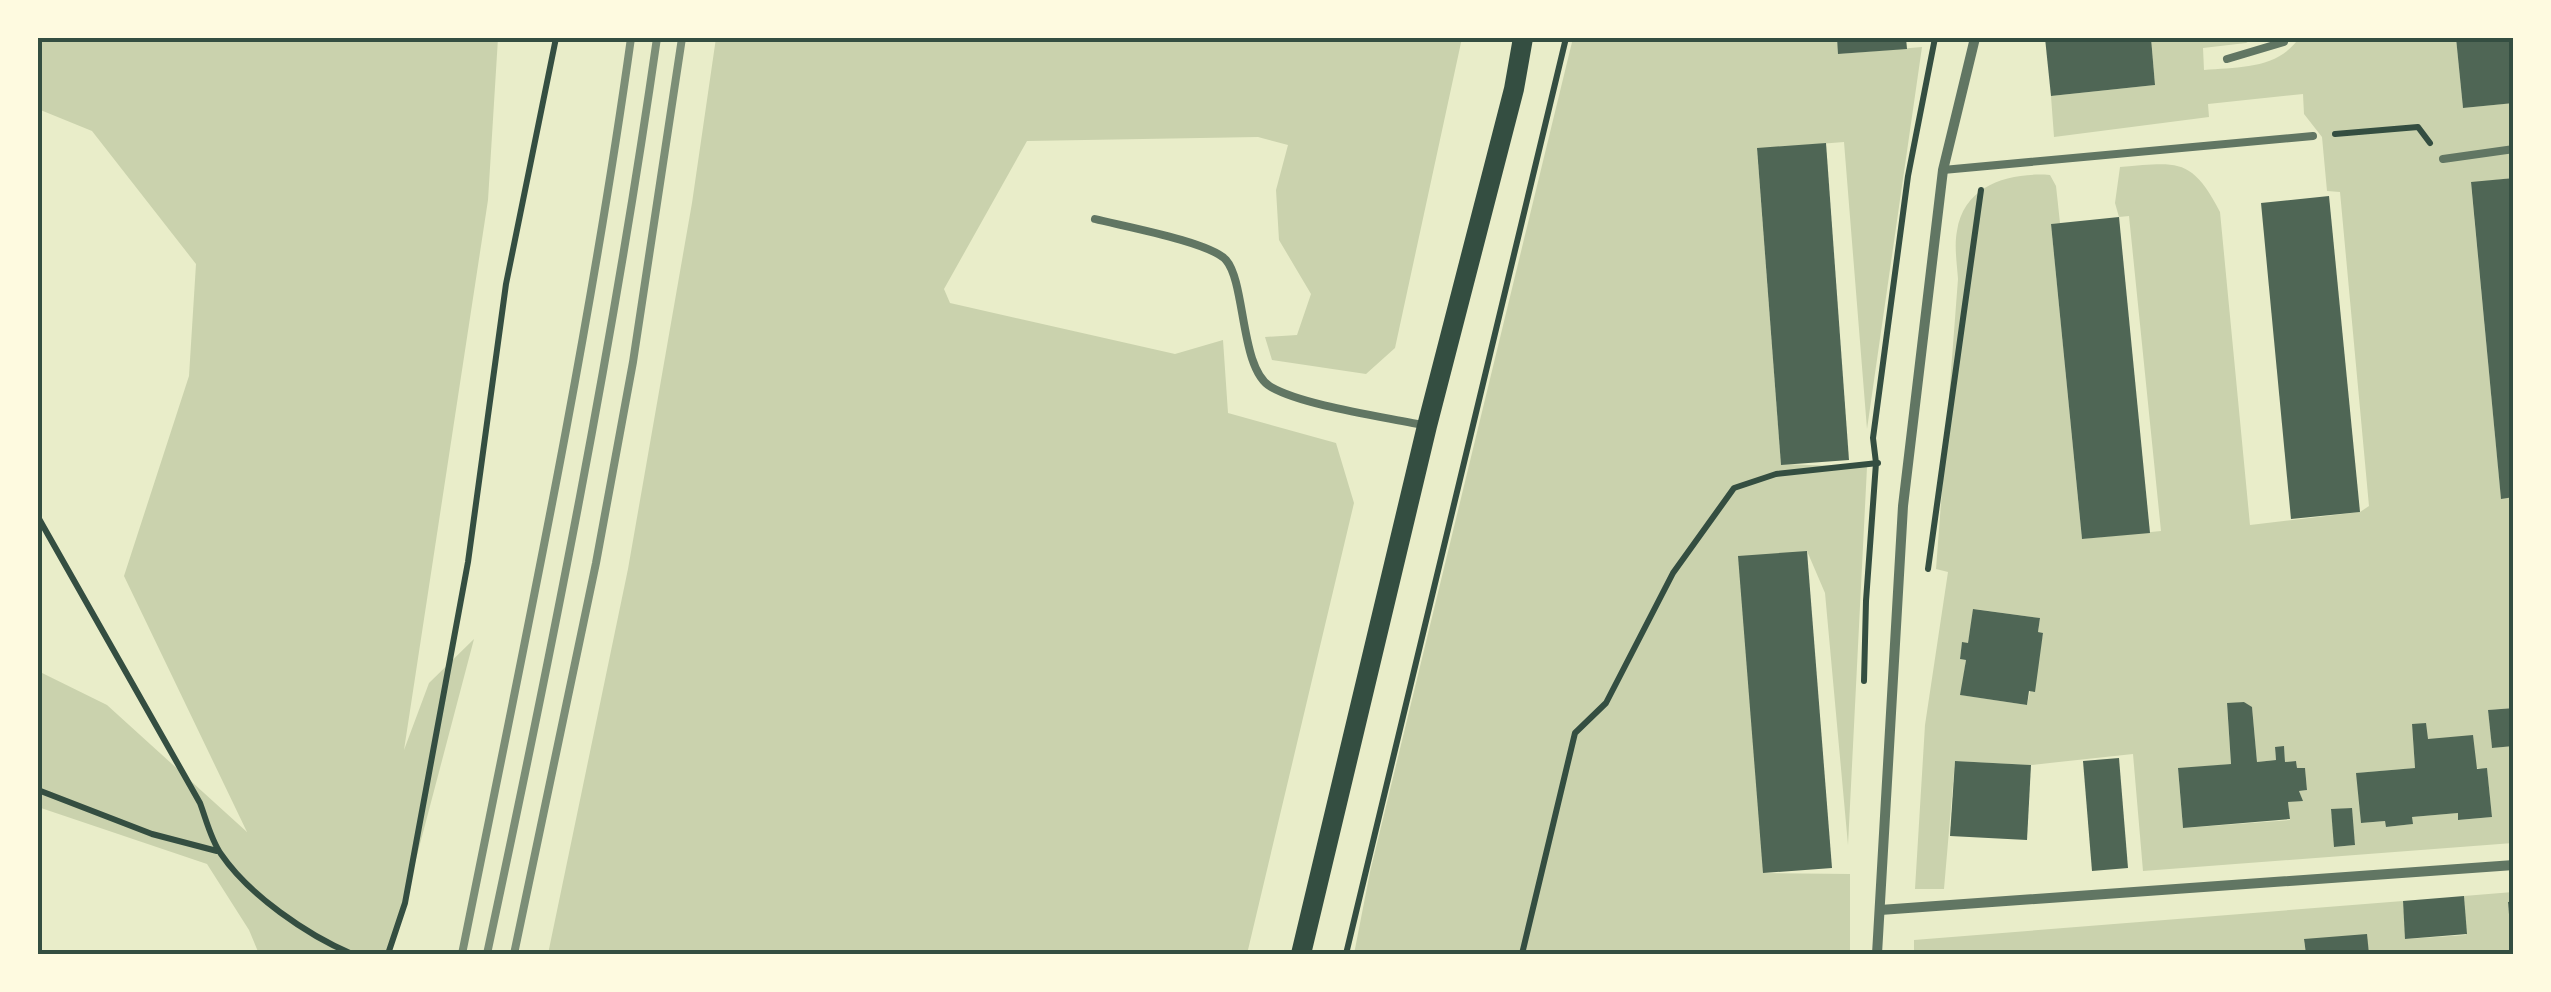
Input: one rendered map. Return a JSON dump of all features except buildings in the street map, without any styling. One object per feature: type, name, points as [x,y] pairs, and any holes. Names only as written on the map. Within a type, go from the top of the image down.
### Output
[{"type":"main road","points":[[1304,949],[1427,426],[1514,89],[1523,38]]},
{"type":"street","points":[[1877,954],[1908,465],[1942,170],[1974,38]]},
{"type":"street","points":[[1880,910],[2514,865]]},
{"type":"lane","points":[[2227,59],[2284,42],[2286,38]]},
{"type":"lane","points":[[1942,170],[2313,136]]},
{"type":"lane","points":[[2443,159],[2514,149]]},
{"type":"lane","points":[[1095,219],[1212,250],[1228,262],[1256,372],[1268,386],[1305,399],[1427,426]]},
{"type":"path","points":[[388,954],[404,903],[468,562],[506,284],[556,38]]},
{"type":"path","points":[[1346,954],[1566,38]]},
{"type":"path","points":[[2313,136],[2418,127]]},
{"type":"path","points":[[1927,576],[1984,167]]},
{"type":"path","points":[[1522,954],[1574,733],[1606,702],[1673,573],[1734,488],[1776,474],[1876,463],[1908,465]]},
{"type":"path","points":[[38,517],[200,803],[218,852],[250,889],[332,946],[352,954]]},
{"type":"path","points":[[38,790],[152,834],[218,852]]},
{"type":"green space","points":[[38,38],[498,38],[488,200],[404,750],[429,683],[474,639],[391,954],[259,954],[249,930],[207,864],[38,807],[38,671],[107,705],[247,832],[124,576],[189,376],[196,264],[92,131],[38,109]]},
{"type":"green space","points":[[716,38],[1462,38],[1395,348],[1366,374],[1272,360],[1265,337],[1297,335],[1311,294],[1279,240],[1276,190],[1288,145],[1258,137],[1027,141],[944,289],[950,303],[1175,354],[1223,340],[1228,413],[1336,443],[1354,503],[1247,954],[548,954],[628,569],[692,203]]},
{"type":"green space","points":[[1573,38],[1837,38],[1839,54],[1922,47],[1867,429],[1844,142],[1757,149],[1781,464],[1867,467],[1848,845],[1825,593],[1807,551],[1763,873],[1850,874],[1850,954],[1354,954],[1370,872]]},
{"type":"green space","points":[[2151,38],[2255,38],[2246,43],[2203,48],[2204,70],[2269,61],[2299,38],[2456,38],[2463,108],[2513,103],[2513,178],[2471,183],[2501,498],[2513,497],[2513,708],[2488,710],[2492,748],[2513,746],[2513,843],[2143,871],[2133,754],[2031,765],[1955,761],[1944,889],[1915,889],[1925,725],[1948,572],[1936,569],[1958,279],[1956,237],[1961,215],[1979,192],[2019,176],[2050,175],[2056,186],[2060,223],[2051,224],[2082,539],[2161,531],[2129,216],[2119,217],[2115,203],[2120,167],[2180,167],[2200,181],[2220,212],[2250,525],[2360,512],[2369,506],[2340,192],[2327,191],[2322,137],[2304,114],[2303,94],[2208,104],[2209,117],[2054,137],[2051,96],[2155,85]],"holes":[[[1974,609],[2040,618],[2038,632],[2043,634],[2027,705],[1961,695],[1966,660],[1960,659],[1962,643],[1968,643]],[[2244,702],[2252,708],[2257,762],[2276,760],[2275,748],[2284,747],[2285,762],[2296,761],[2297,768],[2305,768],[2307,790],[2299,791],[2302,800],[2288,802],[2290,820],[2183,828],[2178,769],[2231,764],[2227,704]],[[2412,724],[2457,760],[2487,769],[2492,817],[2459,820],[2458,813],[2412,817],[2412,824],[2387,827],[2385,821],[2361,823],[2357,773],[2415,768]],[[2351,808],[2355,845],[2335,847],[2331,810]]]},
{"type":"green space","points":[[2513,892],[2513,901],[2508,902],[2513,954],[2369,954],[2366,935],[2304,940],[2306,954],[1914,954],[1914,940],[2403,901],[2406,939],[2466,935],[2464,896]]},
{"type":"railway","points":[[462,954],[575,383],[631,38]]},
{"type":"railway","points":[[487,954],[580,497],[657,38]]},
{"type":"railway","points":[[514,954],[596,563],[633,362],[682,38]]}]
